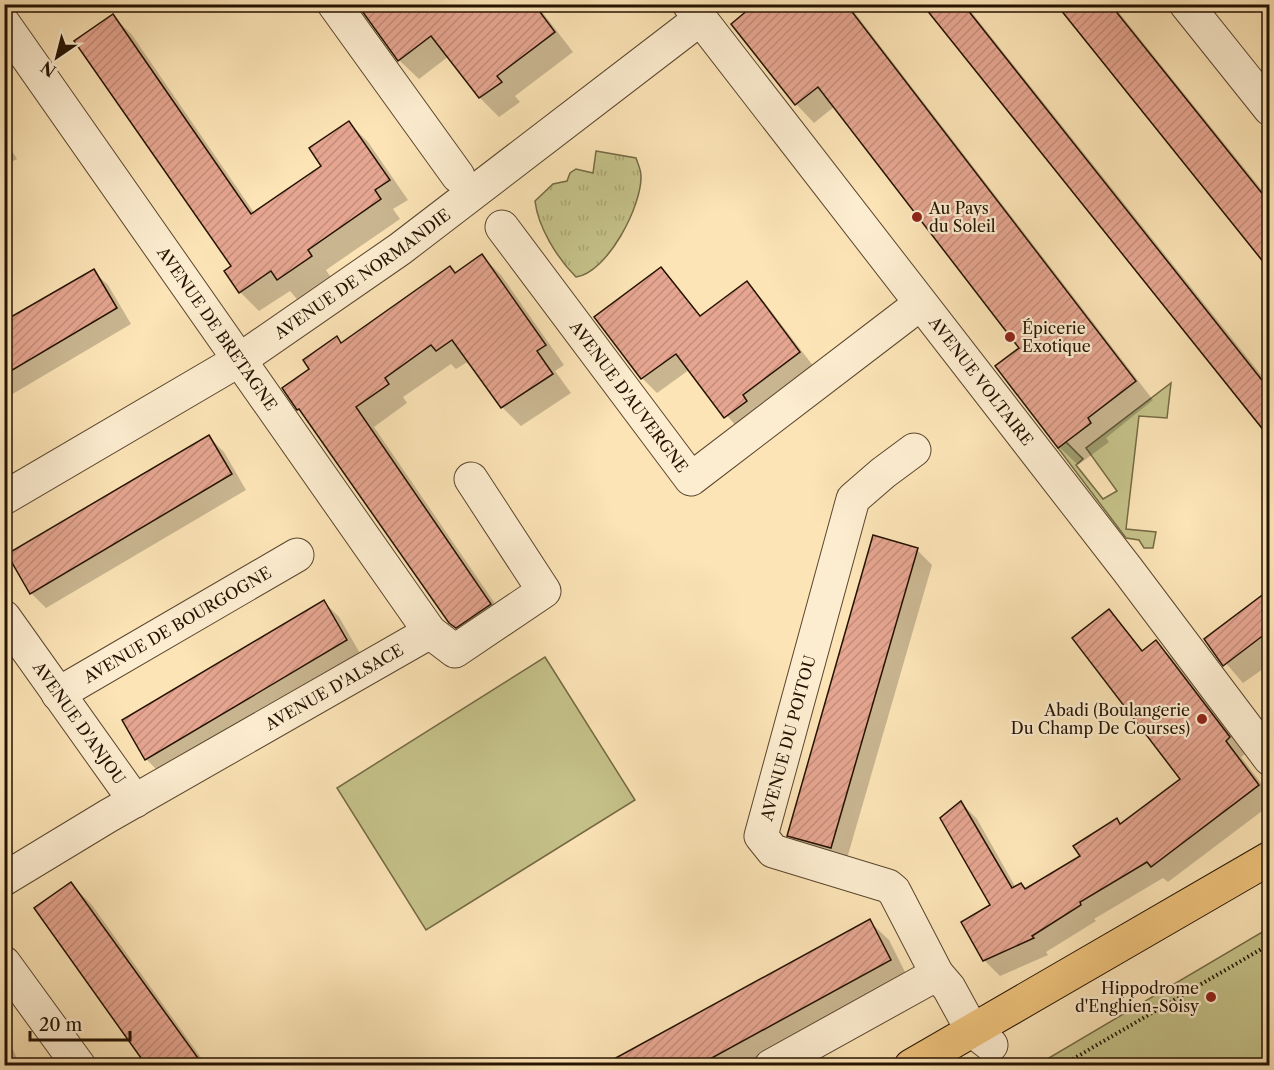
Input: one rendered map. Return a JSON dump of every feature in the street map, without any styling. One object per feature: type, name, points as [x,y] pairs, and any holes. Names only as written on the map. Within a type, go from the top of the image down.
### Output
[{"type":"main road","points":[[957,1065],[981,1037],[1269,858]]},
{"type":"main road","points":[[911,1065],[981,1037],[1269,884]]},
{"type":"street","points":[[334,4],[458,176]]},
{"type":"street","points":[[1186,4],[1269,109]]},
{"type":"street","name":"AVENUE VOLTAIRE","points":[[695,12],[1127,569],[1269,759]]},
{"type":"street","name":"AVENUE DE NORMANDIE","points":[[4,498],[241,359],[400,249],[695,12]]},
{"type":"street","name":"AVENUE DE BRETAGNE","points":[[4,24],[241,359],[430,632]]},
{"type":"street","name":"AVENUE D'AUVERGNE","points":[[502,227],[691,479],[920,304]]},
{"type":"street","name":"AVENUE DU POITOU","points":[[914,450],[883,472],[854,499],[761,836],[772,851],[888,886],[894,891],[937,974],[949,988],[981,1037]]},
{"type":"street","points":[[430,632],[455,651],[544,591],[471,479]]},
{"type":"street","name":"AVENUE DE BOURGOGNE","points":[[58,694],[297,555]]},
{"type":"street","name":"AVENUE D'ANJOU","points":[[4,617],[135,801]]},
{"type":"street","name":"AVENUE D'ALSACE","points":[[4,879],[430,632]]},
{"type":"street","points":[[4,963],[79,1065]]},
{"type":"street","points":[[771,1065],[937,974]]},
{"type":"path","points":[[1061,1065],[1269,944]]},
{"type":"green space","points":[[596,151],[636,158],[641,174],[640,189],[629,220],[610,251],[588,273],[576,277],[562,261],[544,231],[535,201],[553,184],[567,181],[570,173],[576,169],[593,173]]},
{"type":"green space","points":[[1171,383],[1167,418],[1139,416],[1126,529],[1156,532],[1153,548],[1144,548],[1139,540],[1126,538],[1058,448],[1066,442],[1083,459],[1076,465],[1103,499],[1117,491],[1086,448]]},
{"type":"green space","points":[[545,657],[635,800],[426,930],[337,788]]},
{"type":"green space","name":"Hippodrome d'Enghien-Soisy","points":[[1269,928],[1269,1065],[1037,1065]]},
{"type":"building","points":[[357,4],[534,4],[555,32],[497,76],[502,82],[479,98],[431,36],[398,61]]},
{"type":"building","points":[[755,4],[846,4],[1136,381],[1088,418],[1091,423],[1058,448],[995,366],[1019,348],[818,87],[795,105],[731,24]]},
{"type":"building","points":[[922,4],[963,4],[1269,389],[1269,437]]},
{"type":"building","points":[[1056,4],[1110,4],[1269,202],[1269,269]]},
{"type":"building","points":[[113,14],[251,214],[321,166],[309,148],[349,121],[390,180],[375,190],[381,199],[308,250],[312,256],[277,280],[271,271],[239,293],[224,271],[231,266],[74,41]]},
{"type":"building","points":[[482,254],[546,345],[537,351],[553,374],[501,408],[452,340],[436,351],[431,345],[385,378],[389,384],[356,407],[491,604],[456,628],[449,623],[282,388],[309,369],[303,360],[337,336],[341,343],[450,266],[455,273]]},
{"type":"building","points":[[661,267],[700,316],[747,281],[800,352],[743,395],[747,401],[724,418],[676,354],[641,379],[594,317]]},
{"type":"building","points":[[94,269],[117,308],[4,375],[4,321]]},
{"type":"building","points":[[209,435],[232,474],[30,594],[7,554]]},
{"type":"building","points":[[873,535],[918,548],[831,848],[787,836]]},
{"type":"building","points":[[1269,590],[1269,631],[1223,666],[1204,639]]},
{"type":"building","points":[[324,600],[347,640],[145,760],[122,720]]},
{"type":"building","points":[[1109,609],[1142,651],[1156,640],[1230,737],[1226,741],[1259,785],[1151,867],[1147,862],[1080,902],[1081,905],[1032,936],[1034,938],[983,961],[961,922],[990,905],[940,818],[961,801],[1012,888],[1021,883],[1025,889],[1080,856],[1073,846],[1117,818],[1120,824],[1180,779],[1072,638]]},
{"type":"building","points":[[71,882],[203,1065],[146,1065],[34,908]]},
{"type":"building","points":[[870,919],[891,960],[699,1065],[603,1065]]},
{"type":"place","name":"Au Pays du Soleil","points":[[917,217]]},
{"type":"place","name":"Épicerie Exotique","points":[[1010,337]]},
{"type":"place","name":"Abadi (Boulangerie Du Champ De Courses)","points":[[1202,719]]},
{"type":"place","name":"Hippodrome d'Enghien-Soisy","points":[[1211,997]]}]
